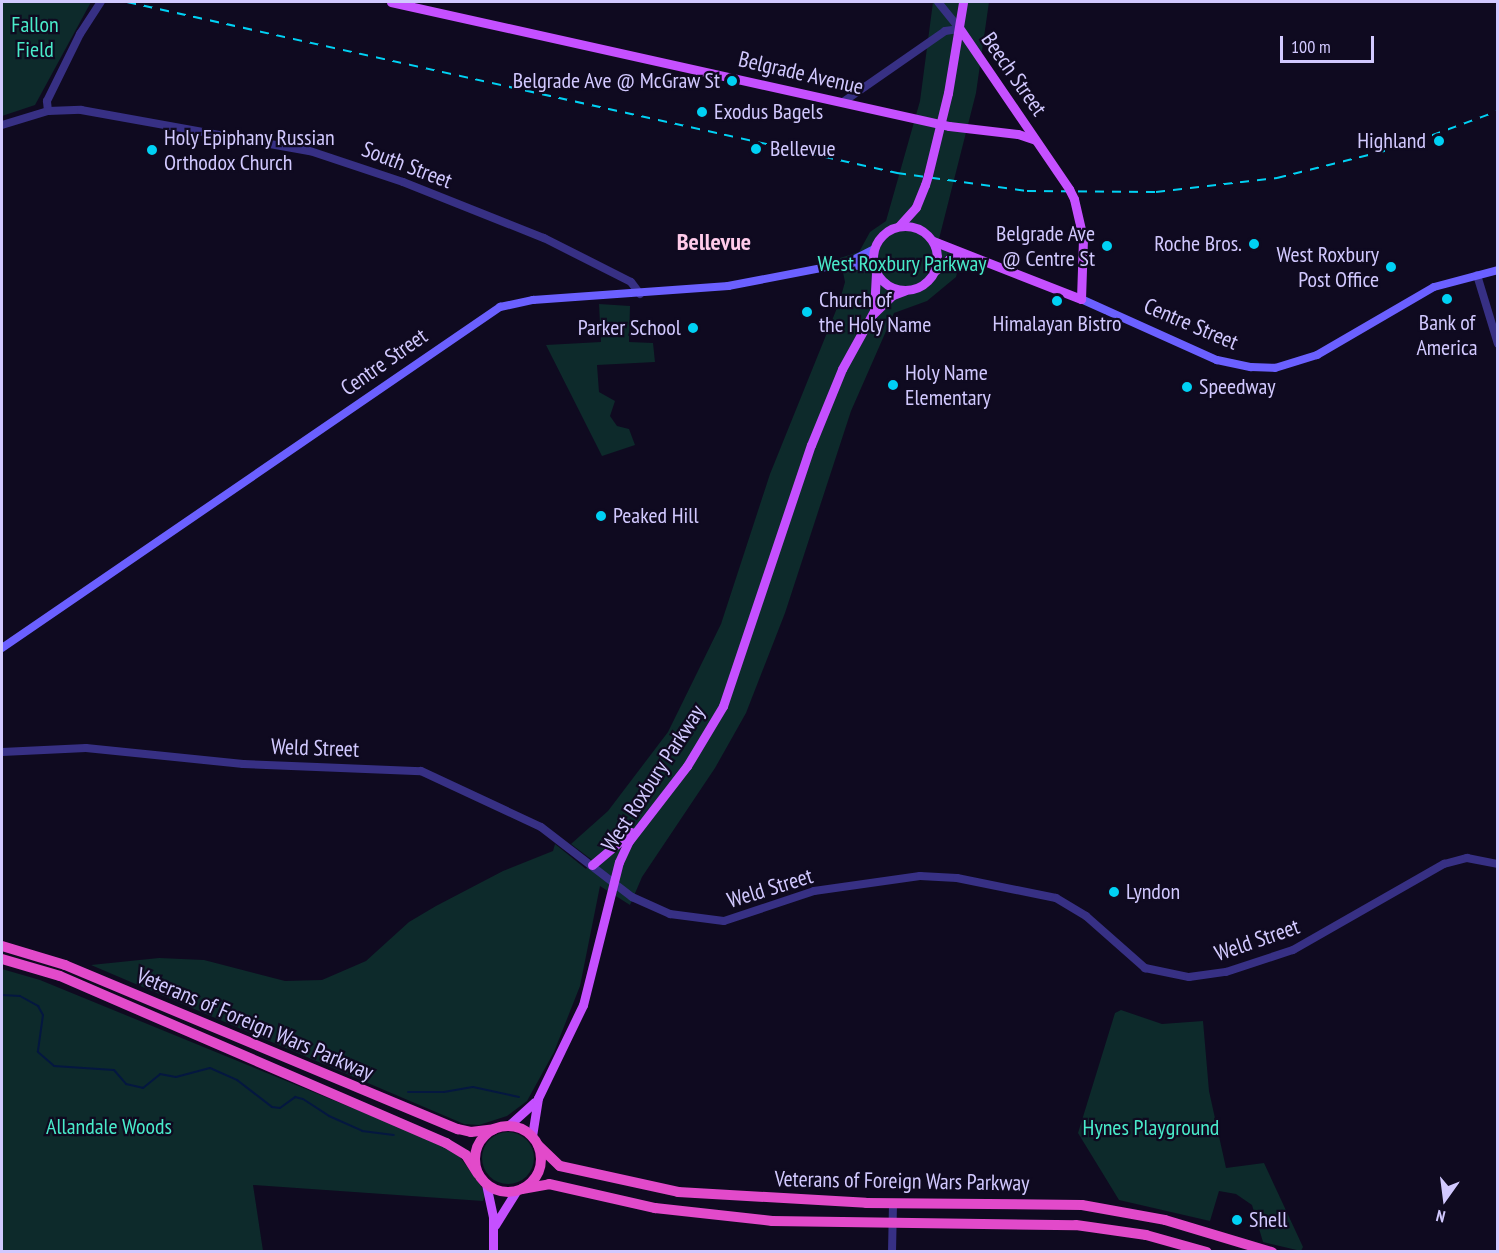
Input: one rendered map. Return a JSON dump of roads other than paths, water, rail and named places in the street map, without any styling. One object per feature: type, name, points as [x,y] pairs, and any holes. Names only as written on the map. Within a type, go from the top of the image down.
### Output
[{"type":"highway","name":"Veterans of Foreign Wars Parkway","points":[[2,946],[65,965],[458,1129],[471,1132],[494,1129]]},
{"type":"highway","name":"Veterans of Foreign Wars Parkway","points":[[2,959],[60,976],[446,1143],[466,1155],[478,1174]]},
{"type":"highway","points":[[508,1126],[535,1141],[539,1170],[519,1190],[498,1191],[486,1184],[478,1174],[476,1148],[494,1129],[508,1126]]},
{"type":"highway","name":"Veterans of Foreign Wars Parkway","points":[[535,1141],[560,1166],[656,1189],[737,1198],[893,1203],[1027,1202],[1094,1207],[1177,1223],[1272,1251]]},
{"type":"highway","name":"Veterans of Foreign Wars Parkway","points":[[519,1190],[549,1184],[621,1202],[708,1215],[894,1224],[1076,1225],[1146,1235],[1207,1251]]},
{"type":"main road","name":"Belgrade Avenue","points":[[391,2],[941,124],[1018,134],[1035,140]]},
{"type":"main road","points":[[963,2],[960,29],[941,124],[919,202],[899,226],[885,233],[874,249],[876,272],[888,285],[906,291],[921,287],[949,259],[965,255]]},
{"type":"main road","name":"Beech Street","points":[[960,29],[1035,140]]},
{"type":"main road","points":[[1035,140],[1074,199],[1084,244],[1081,298]]},
{"type":"main road","points":[[919,202],[920,221],[938,259],[935,272]]},
{"type":"main road","points":[[899,226],[916,227],[930,238]]},
{"type":"main road","name":"Centre Street","points":[[930,238],[965,255],[1081,298],[1217,360],[1242,366],[1275,368],[1317,354],[1434,287],[1497,270]]},
{"type":"main road","name":"Centre Street","points":[[2,648],[490,312],[525,301],[717,288],[847,263],[874,249]]},
{"type":"main road","name":"Centre Street","points":[[847,263],[876,272]]},
{"type":"main road","name":"West Roxbury Parkway","points":[[873,314],[876,272]]},
{"type":"main road","name":"West Roxbury Parkway","points":[[508,1126],[538,1098],[583,1005],[611,882],[629,841],[687,766],[723,706],[811,445],[845,364],[873,314],[893,295],[906,291]]},
{"type":"main road","points":[[592,865],[642,823]]},
{"type":"main road","name":"West Roxbury Parkway","points":[[535,1141],[538,1098]]},
{"type":"main road","points":[[486,1184],[493,1230],[493,1251]]},
{"type":"main road","points":[[493,1230],[519,1190]]},
{"type":"street","name":"Beech Street","points":[[938,2],[960,29]]},
{"type":"street","points":[[48,111],[48,101],[63,68],[100,3]]},
{"type":"street","points":[[843,102],[945,31],[960,29]]},
{"type":"street","name":"South Street","points":[[2,125],[48,111],[81,110],[287,145],[342,160],[561,246],[631,282],[640,294]]},
{"type":"street","points":[[1477,275],[1497,345]]},
{"type":"street","name":"Weld Street","points":[[2,752],[86,748],[243,764],[421,771],[541,828],[592,865],[611,882],[638,900],[670,914],[724,921],[814,891],[920,876],[957,878],[1056,898],[1086,916],[1145,968],[1189,977],[1226,972],[1293,950],[1444,864],[1467,858],[1497,864]]},
{"type":"street","points":[[892,1251],[893,1203]]},
{"type":"waterway","points":[[2,995],[20,996],[38,1006],[43,1015],[38,1052],[54,1066],[114,1070],[126,1084],[143,1088],[160,1074],[176,1077],[210,1068],[237,1080],[272,1107],[280,1108],[295,1097],[303,1099],[329,1116],[362,1131],[394,1135]]},
{"type":"waterway","points":[[408,1092],[444,1092],[473,1087],[519,1097]]},
{"type":"railway","points":[[127,2],[897,173],[1027,191],[1156,192],[1277,178],[1400,147],[1498,111]]},
{"type":"place","name":"Belgrade Ave @ McGraw St","points":[[732,81]]},
{"type":"place","name":"Exodus Bagels","points":[[702,112]]},
{"type":"place","name":"Highland","points":[[1439,141]]},
{"type":"place","name":"Bellevue","points":[[756,149]]},
{"type":"place","name":"Holy Epiphany Russian Orthodox Church","points":[[152,150]]},
{"type":"place","name":"Roche Bros.","points":[[1254,244]]},
{"type":"place","name":"Belgrade Ave @ Centre St","points":[[1107,246]]},
{"type":"place","name":"West Roxbury Post Office","points":[[1391,267]]},
{"type":"place","name":"Bank of America","points":[[1447,299]]},
{"type":"place","name":"Himalayan Bistro","points":[[1057,301]]},
{"type":"place","name":"Church of the Holy Name","points":[[807,312]]},
{"type":"place","name":"Parker School","points":[[693,328]]},
{"type":"place","name":"Holy Name Elementary","points":[[893,385]]},
{"type":"place","name":"Speedway","points":[[1187,387]]},
{"type":"place","name":"Peaked Hill","points":[[601,516]]},
{"type":"place","name":"Lyndon","points":[[1114,892]]},
{"type":"place","name":"Shell","points":[[1237,1220]]},
{"type":"district","name":"Bellevue","points":[[714,242]]},
{"type":"park label","name":"Fallon Field","points":[[35,36]]},
{"type":"park label","name":"Allandale Woods","points":[[109,1127]]},
{"type":"park label","name":"Hynes Playground","points":[[1151,1128]]}]
